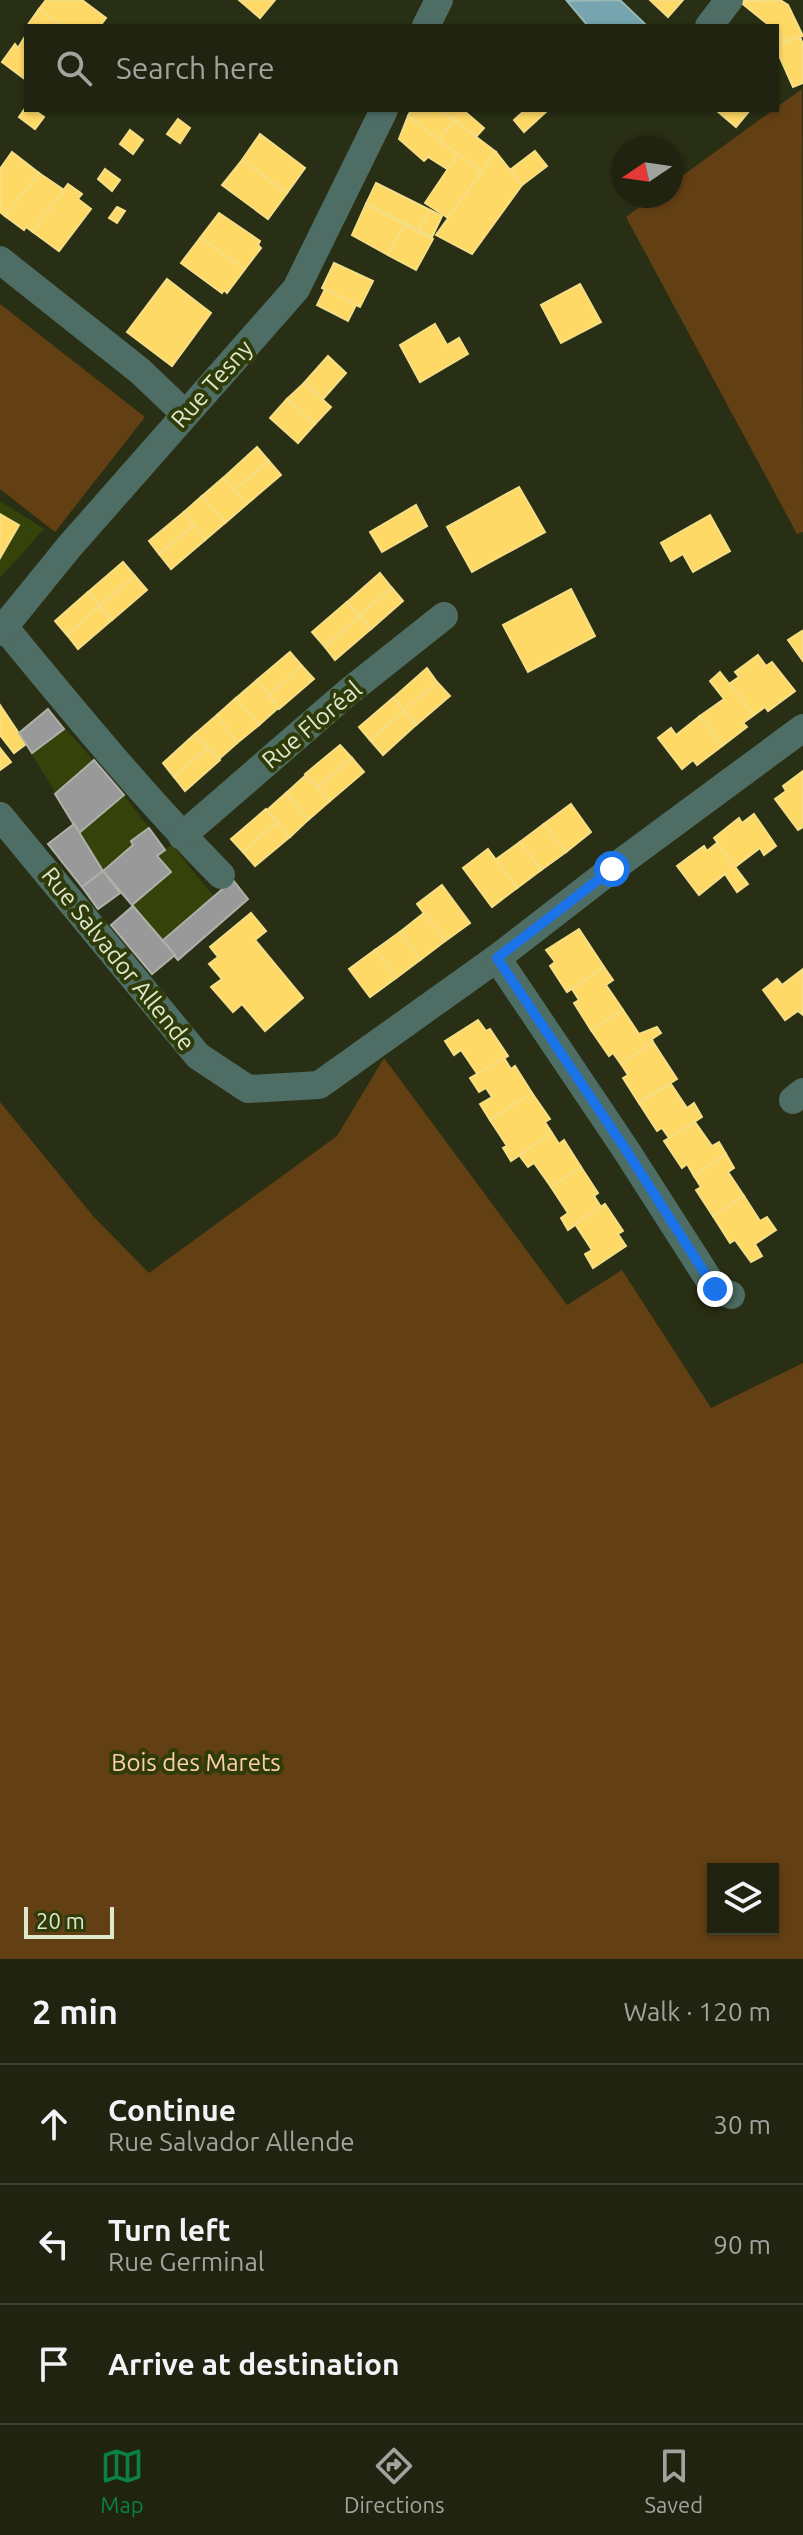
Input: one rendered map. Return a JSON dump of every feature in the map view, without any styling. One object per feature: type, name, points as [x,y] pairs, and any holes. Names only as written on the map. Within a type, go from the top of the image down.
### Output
[{"type":"street","points":[[427,24],[439,0]]},
{"type":"street","points":[[711,24],[729,0]]},
{"type":"street","name":"Rue Tesny","points":[[3,630],[69,547],[296,289],[383,112]]},
{"type":"street","points":[[0,260],[140,371],[185,414]]},
{"type":"street","name":"Rue Floréal","points":[[182,836],[347,693],[444,616]]},
{"type":"street","points":[[3,630],[182,836],[221,875]]},
{"type":"street","name":"Rue Salvador Allende","points":[[0,816],[198,1056],[248,1089],[319,1085],[497,958],[803,728]]},
{"type":"street","points":[[497,958],[715,1289],[731,1295]]},
{"type":"shaded area","points":[[0,501],[44,529],[0,578]]},
{"type":"shaded area","points":[[48,709],[124,795],[165,849],[172,845],[214,897],[233,880],[248,899],[178,960],[103,871],[19,733]]},
{"type":"green space","points":[[802,89],[803,532],[797,534],[626,217],[638,208],[683,208],[683,175],[770,112],[779,112],[779,106]]},
{"type":"green space","points":[[0,304],[145,417],[55,532],[0,489]]},
{"type":"green space","name":"Bois des Marets","points":[[384,1058],[567,1305],[622,1270],[711,1408],[803,1363],[803,1959],[0,1959],[0,1102],[93,1216],[149,1273],[337,1136]]},
{"type":"building: Homes","points":[[46,0],[82,0],[106,18],[102,24],[59,24],[39,9]]},
{"type":"building: Homes","points":[[239,0],[275,0],[260,18]]},
{"type":"building: Homes","points":[[650,0],[683,0],[668,17]]},
{"type":"building: Homes","points":[[780,0],[788,5],[803,36],[786,41],[779,34],[779,24],[768,24],[739,1]]},
{"type":"building: Homes","points":[[39,9],[59,24],[28,24]]},
{"type":"building: Homes","points":[[779,34],[786,41],[779,49]]},
{"type":"building: Homes","points":[[800,37],[803,44],[803,83],[793,87],[779,56],[779,49],[786,41]]},
{"type":"building: Homes","points":[[24,38],[24,78],[2,62],[15,44],[18,48]]},
{"type":"building: Homes","points":[[24,110],[44,117],[35,129],[19,117]]},
{"type":"building: Homes","points":[[410,112],[444,112],[454,120],[439,140],[408,116]]},
{"type":"building: Homes","points":[[444,112],[465,112],[484,128],[476,137]]},
{"type":"building: Homes","points":[[523,112],[546,112],[524,132],[514,120]]},
{"type":"building: Homes","points":[[718,112],[748,112],[736,127]]},
{"type":"building: Homes","points":[[408,116],[458,154],[447,169],[428,157],[424,161],[399,139]]},
{"type":"building: Homes","points":[[178,119],[190,128],[180,143],[167,134]]},
{"type":"building: Homes","points":[[454,120],[496,152],[481,172],[439,140]]},
{"type":"building: Homes","points":[[130,130],[143,140],[133,154],[120,144]]},
{"type":"building: Homes","points":[[260,134],[305,168],[287,193],[242,160]]},
{"type":"building: Homes","points":[[535,151],[547,166],[522,185],[510,170]]},
{"type":"building: Homes","points":[[12,152],[39,173],[5,216],[0,212],[0,169]]},
{"type":"building: Homes","points":[[496,152],[522,185],[472,254],[436,235]]},
{"type":"building: Homes","points":[[458,154],[481,172],[448,218],[425,203]]},
{"type":"building: Homes","points":[[242,160],[287,193],[268,219],[222,185]]},
{"type":"building: Homes","points":[[105,169],[120,180],[112,191],[98,179]]},
{"type":"building: Homes","points":[[39,173],[64,190],[33,232],[26,227],[24,230],[5,216]]},
{"type":"building: Homes","points":[[376,183],[430,210],[419,230],[366,204]]},
{"type":"building: Homes","points":[[68,184],[82,194],[78,199],[91,209],[59,251],[33,232]]},
{"type":"building: Homes","points":[[366,204],[404,224],[388,255],[352,235]]},
{"type":"building: Homes","points":[[117,207],[125,211],[117,223],[109,218]]},
{"type":"building: Homes","points":[[430,210],[442,216],[432,237],[419,230]]},
{"type":"building: Homes","points":[[219,213],[260,241],[258,245],[261,248],[245,269],[200,238]]},
{"type":"building: Homes","points":[[404,224],[433,239],[416,270],[388,255]]},
{"type":"building: Homes","points":[[200,238],[245,269],[227,293],[224,290],[222,293],[181,263]]},
{"type":"building: Homes","points":[[334,263],[373,281],[360,307],[322,288]]},
{"type":"building: Homes","points":[[167,279],[211,313],[172,366],[127,332]]},
{"type":"building: Homes","points":[[580,284],[601,322],[561,343],[541,305]]},
{"type":"building: Homes","points":[[325,289],[356,305],[348,321],[317,305]]},
{"type":"building: Homes","points":[[435,324],[447,345],[459,338],[468,354],[420,382],[400,345]]},
{"type":"building: Homes","points":[[328,356],[346,373],[323,399],[304,383]]},
{"type":"building: Homes","points":[[304,383],[331,407],[315,424],[287,399]]},
{"type":"building: Homes","points":[[287,399],[315,424],[298,443],[270,418]]},
{"type":"building: Homes","points":[[257,447],[269,461],[234,491],[223,478]]},
{"type":"building: Homes","points":[[269,461],[281,475],[247,504],[234,491]]},
{"type":"building: Homes","points":[[223,478],[247,504],[225,523],[202,496]]},
{"type":"building: Homes","points":[[519,487],[545,532],[472,572],[447,527]]},
{"type":"building: Homes","points":[[202,496],[225,523],[205,540],[184,512]]},
{"type":"building: Homes","points":[[416,505],[427,526],[382,552],[370,532]]},
{"type":"building: Homes","points":[[184,512],[194,525],[159,554],[149,541]]},
{"type":"building: Homes","points":[[0,514],[19,525],[0,558]]},
{"type":"building: Homes","points":[[710,515],[730,551],[693,572],[683,554],[671,561],[661,543]]},
{"type":"building: Homes","points":[[194,525],[205,540],[171,569],[159,554]]},
{"type":"building: Homes","points":[[123,562],[135,576],[100,606],[88,592]]},
{"type":"building: Homes","points":[[380,573],[392,588],[359,616],[347,602]]},
{"type":"building: Homes","points":[[135,576],[147,590],[112,620],[100,606]]},
{"type":"building: Homes","points":[[392,588],[403,601],[371,629],[359,616]]},
{"type":"building: Homes","points":[[571,589],[595,636],[528,672],[503,625]]},
{"type":"building: Homes","points":[[88,592],[100,606],[67,635],[55,621]]},
{"type":"building: Homes","points":[[347,602],[359,616],[325,647],[312,632]]},
{"type":"building: Homes","points":[[100,606],[112,620],[78,649],[67,635]]},
{"type":"building: Homes","points":[[359,616],[371,629],[335,660],[325,647]]},
{"type":"building: Homes","points":[[803,633],[803,661],[788,640]]},
{"type":"building: Homes","points":[[290,652],[302,666],[269,695],[257,680]]},
{"type":"building: Homes","points":[[758,655],[766,666],[772,662],[795,691],[768,711],[765,707],[754,715],[729,684],[739,677],[735,672]]},
{"type":"building: Homes","points":[[302,666],[314,679],[279,709],[269,695]]},
{"type":"building: Homes","points":[[427,668],[437,682],[404,711],[393,698]]},
{"type":"building: Homes","points":[[720,672],[754,715],[743,723],[747,727],[722,746],[700,716],[724,699],[710,681]]},
{"type":"building: Homes","points":[[257,680],[278,708],[259,725],[236,698]]},
{"type":"building: Homes","points":[[437,682],[450,696],[416,725],[404,711]]},
{"type":"building: Homes","points":[[236,698],[259,725],[237,743],[217,715]]},
{"type":"building: Homes","points":[[393,698],[404,711],[370,740],[359,727]]},
{"type":"building: Homes","points":[[0,705],[26,744],[14,753],[0,735]]},
{"type":"building: Homes","points":[[404,711],[416,725],[383,755],[370,740]]},
{"type":"building: Homes","points":[[217,715],[237,743],[219,759],[195,734]]},
{"type":"building: Homes","points":[[700,716],[722,746],[697,765],[693,760],[682,769],[658,738],[671,728],[676,735]]},
{"type":"building: Homes","points":[[195,734],[208,748],[174,777],[163,763]]},
{"type":"building: Homes","points":[[340,745],[352,758],[317,788],[305,774]]},
{"type":"building: Homes","points":[[0,748],[11,762],[0,770]]},
{"type":"building: Homes","points":[[208,748],[220,760],[185,791],[174,777]]},
{"type":"building: Homes","points":[[352,758],[364,772],[330,801],[317,788]]},
{"type":"building: Homes","points":[[803,771],[803,827],[798,830],[775,799],[786,791],[783,786]]},
{"type":"building: Homes","points":[[306,775],[330,801],[308,820],[286,793]]},
{"type":"building: Homes","points":[[286,793],[308,820],[290,837],[267,810]]},
{"type":"building: Homes","points":[[571,804],[591,832],[566,852],[544,824]]},
{"type":"building: Homes","points":[[266,809],[277,822],[243,852],[231,839]]},
{"type":"building: Homes","points":[[754,814],[776,846],[764,855],[760,848],[735,867],[714,838],[739,818],[742,823]]},
{"type":"building: Homes","points":[[277,822],[290,837],[255,866],[243,852]]},
{"type":"building: Homes","points":[[544,824],[566,852],[541,870],[520,842]]},
{"type":"building: Homes","points":[[520,842],[541,870],[517,888],[495,860]]},
{"type":"building: Homes","points":[[717,843],[748,884],[737,892],[725,874],[699,895],[677,866],[704,846],[707,851]]},
{"type":"building: Homes","points":[[488,849],[517,888],[492,907],[463,868]]},
{"type":"building: Homes","points":[[442,885],[470,923],[445,941],[417,904]]},
{"type":"building: Homes","points":[[251,913],[266,931],[255,940],[303,998],[265,1031],[242,1004],[233,1012],[211,987],[222,979],[209,964],[218,957],[210,947]]},
{"type":"building: Homes","points":[[424,913],[445,941],[420,960],[400,932]]},
{"type":"building: Homes","points":[[579,929],[604,967],[567,992],[550,966],[555,962],[546,950]]},
{"type":"building: Homes","points":[[400,932],[420,960],[396,978],[375,950]]},
{"type":"building: Homes","points":[[375,950],[396,978],[370,997],[349,969]]},
{"type":"building: Homes","points":[[604,967],[613,980],[606,985],[623,1010],[591,1030],[574,1003],[579,1000],[572,989]]},
{"type":"building: Homes","points":[[803,969],[803,1015],[798,1011],[785,1020],[763,990],[777,979],[782,985]]},
{"type":"building: Homes","points":[[623,1010],[639,1034],[657,1027],[661,1033],[621,1064],[613,1053],[609,1056],[591,1030]]},
{"type":"building: Homes","points":[[478,1020],[486,1031],[490,1029],[508,1056],[478,1075],[461,1050],[454,1055],[445,1041]]},
{"type":"building: Homes","points":[[653,1042],[677,1079],[639,1103],[623,1078],[628,1075],[621,1064]]},
{"type":"building: Homes","points":[[504,1058],[511,1069],[515,1066],[532,1093],[490,1120],[480,1104],[492,1097],[486,1088],[479,1092],[470,1078]]},
{"type":"building: Homes","points":[[671,1084],[687,1108],[694,1103],[702,1117],[669,1138],[662,1128],[657,1131],[639,1103]]},
{"type":"building: Homes","points":[[532,1093],[550,1119],[545,1122],[552,1133],[511,1161],[503,1148],[507,1146],[490,1120]]},
{"type":"building: Homes","points":[[695,1122],[712,1146],[719,1142],[726,1154],[694,1176],[687,1164],[682,1168],[664,1141]]},
{"type":"building: Homes","points":[[552,1133],[559,1144],[564,1140],[581,1167],[551,1187],[534,1163],[528,1167],[519,1155]]},
{"type":"building: Homes","points":[[726,1154],[734,1168],[728,1172],[744,1196],[713,1216],[696,1190],[701,1187],[694,1176]]},
{"type":"building: Homes","points":[[581,1167],[598,1193],[594,1196],[601,1207],[568,1230],[561,1218],[568,1213],[551,1187]]},
{"type":"building: Homes","points":[[744,1196],[760,1221],[767,1217],[776,1230],[755,1244],[762,1256],[751,1262],[735,1240],[730,1243],[713,1216]]},
{"type":"building: Homes","points":[[605,1204],[623,1231],[618,1234],[626,1246],[593,1268],[585,1254],[592,1250],[575,1224]]},
{"type":"building: Public","points":[[620,0],[645,24],[586,24],[567,1]]},
{"type":"building: Industry","points":[[48,709],[64,729],[32,753],[19,733]]},
{"type":"building: Industry","points":[[94,760],[124,795],[79,833],[55,794]]},
{"type":"building: Industry","points":[[74,824],[103,871],[82,887],[48,844]]},
{"type":"building: Industry","points":[[149,828],[165,850],[157,856],[171,872],[132,905],[103,871],[133,845],[131,841]]},
{"type":"building: Industry","points":[[103,871],[120,893],[98,909],[82,887]]},
{"type":"building: Industry","points":[[233,880],[248,899],[178,960],[162,941]]},
{"type":"building: Industry","points":[[133,906],[175,955],[152,974],[111,925]]},
{"type":"route","points":[[612,869],[497,958],[715,1289]]}]
